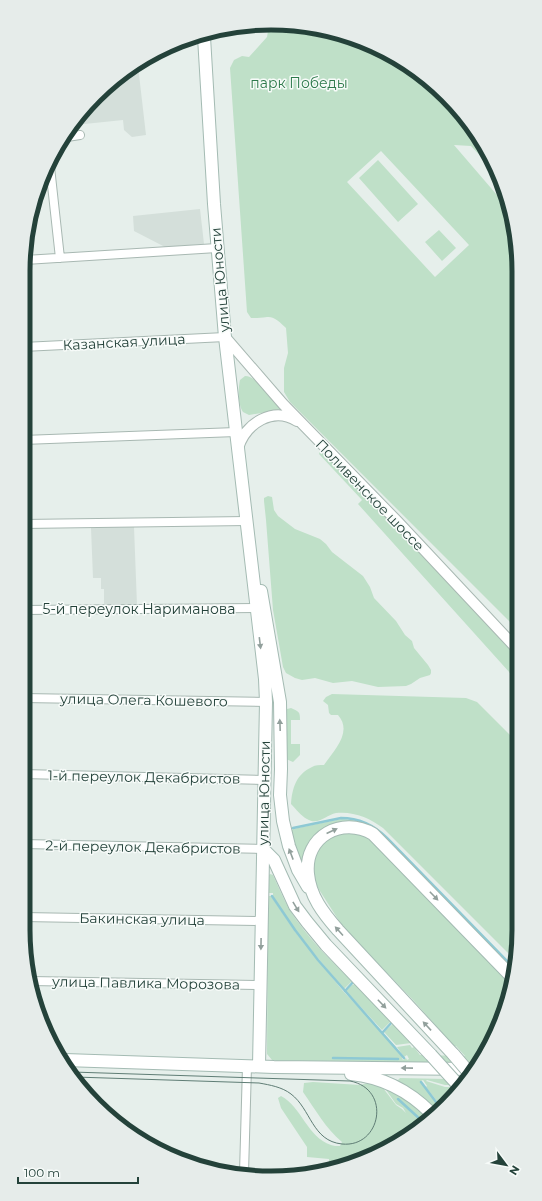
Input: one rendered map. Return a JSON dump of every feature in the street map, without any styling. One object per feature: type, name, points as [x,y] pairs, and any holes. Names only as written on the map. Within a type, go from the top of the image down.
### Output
[{"type":"main road","name":"улица Юности","points":[[204,40],[217,248],[225,337],[265,679],[266,702],[262,921],[260,985],[253,1066]]},
{"type":"main road","name":"улица Юности","points":[[247,521],[280,702],[280,795],[283,821],[288,846],[298,870],[316,901]]},
{"type":"main road","points":[[467,1070],[326,916],[316,901],[309,881],[308,868],[310,856],[315,844],[324,835],[336,829],[355,827],[367,830],[378,838],[508,973]]},
{"type":"main road","points":[[263,849],[274,860],[295,906],[326,946],[431,1055],[456,1084]]},
{"type":"main road","points":[[69,1060],[274,1067],[468,1069]]},
{"type":"main road","points":[[274,1067],[362,1075],[398,1088],[417,1100],[429,1112]]},
{"type":"street","points":[[71,136],[80,135]]},
{"type":"street","points":[[51,173],[60,258]]},
{"type":"street","points":[[31,260],[217,248]]},
{"type":"street","name":"Казанская улица","points":[[30,347],[225,337]]},
{"type":"street","name":"Поливенское шоссе","points":[[225,337],[303,425],[398,522],[512,644]]},
{"type":"street","points":[[238,449],[240,440],[245,432],[251,425],[259,420],[277,416],[286,417],[303,425]]},
{"type":"street","points":[[30,440],[236,432]]},
{"type":"street","points":[[30,524],[247,521]]},
{"type":"street","name":"5-й переулок Нариманова","points":[[30,610],[256,608]]},
{"type":"street","name":"улица Олега Кошевого","points":[[30,698],[266,702]]},
{"type":"street","name":"1-й переулок Декабристов","points":[[30,774],[264,780]]},
{"type":"street","name":"2-й переулок Декабристов","points":[[30,844],[263,849]]},
{"type":"street","name":"Бакинская улица","points":[[30,917],[262,921]]},
{"type":"street","name":"улица Павлика Морозова","points":[[36,981],[260,985]]},
{"type":"street","name":"улица Юности","points":[[244,1169],[253,1066]]},
{"type":"shaded area","points":[[138,70],[146,135],[132,137],[124,130],[123,120],[80,125],[112,90]]},
{"type":"shaded area","points":[[200,209],[204,244],[165,247],[134,231],[133,216]]},
{"type":"shaded area","points":[[134,527],[137,605],[104,605],[104,589],[101,589],[101,578],[93,578],[91,528]]},
{"type":"green space","name":"парк Победы","points":[[268,30],[302,32],[318,35],[333,38],[363,48],[392,62],[430,90],[462,124],[480,150],[486,162],[471,146],[454,145],[501,199],[510,240],[512,271],[512,624],[290,402],[284,392],[284,368],[288,353],[286,328],[277,320],[270,317],[251,318],[247,312],[230,68],[234,60],[242,56],[249,57],[267,37]],"holes":[[[381,151],[469,245],[435,277],[347,182]]]},
{"type":"green space","points":[[378,160],[418,204],[398,222],[359,178]]},
{"type":"green space","points":[[439,230],[456,248],[442,261],[425,242]]},
{"type":"green space","points":[[245,376],[250,377],[261,384],[284,409],[249,415],[243,412],[239,401],[239,388],[240,380]]},
{"type":"green space","points":[[321,450],[404,535],[512,652],[512,675],[358,504],[362,500],[319,454]]},
{"type":"green space","points":[[268,496],[272,497],[274,510],[278,516],[295,529],[320,539],[332,552],[363,576],[370,587],[374,598],[396,621],[405,635],[412,641],[414,648],[431,670],[430,675],[420,678],[406,686],[378,687],[352,681],[333,683],[315,678],[302,680],[286,673],[283,667],[273,610],[264,501],[264,498]]},
{"type":"green space","points":[[332,694],[466,698],[477,702],[512,737],[512,930],[510,955],[378,824],[367,818],[349,813],[336,813],[318,821],[311,821],[303,816],[291,804],[292,793],[296,782],[302,774],[313,766],[324,765],[337,747],[343,734],[344,728],[342,721],[338,715],[331,715],[329,713],[328,705],[323,701],[326,697]]},
{"type":"green space","points":[[291,708],[299,713],[300,717],[300,720],[291,720],[291,744],[300,744],[300,755],[293,762],[286,759],[286,712],[287,709]]},
{"type":"green space","points":[[341,819],[363,823],[372,828],[382,835],[509,965],[509,968],[385,841],[345,823],[301,865],[290,832],[293,829]]},
{"type":"green space","points":[[355,832],[371,838],[507,979],[494,1022],[480,1050],[470,1065],[277,1061],[272,1060],[267,1054],[268,896],[271,896],[296,933],[343,991],[396,1047],[403,1057],[403,1060],[406,1058],[407,1060],[409,1059],[407,1055],[404,1057],[397,1047],[410,1045],[412,1048],[414,1047],[420,1055],[465,1056],[343,927],[318,888],[315,881],[312,864],[318,848],[331,836]]},
{"type":"green space","points":[[270,874],[273,875],[289,909],[303,929],[326,956],[352,981],[344,989],[296,932],[273,896],[273,893],[269,893]]},
{"type":"green space","points":[[355,984],[391,1021],[382,1030],[346,991]]},
{"type":"green space","points":[[394,1023],[415,1046],[411,1043],[396,1045],[384,1032]]},
{"type":"green space","points":[[400,1078],[446,1079],[451,1085],[426,1081],[445,1087],[453,1087],[438,1103],[426,1087],[427,1086],[423,1080],[421,1081],[437,1104],[433,1108],[398,1080]]},
{"type":"green space","points":[[304,1083],[374,1084],[383,1088],[396,1105],[406,1113],[403,1108],[396,1104],[384,1087],[415,1104],[426,1114],[421,1119],[398,1098],[420,1120],[392,1139],[378,1146],[363,1153],[329,1164],[329,1159],[307,1157],[307,1147],[281,1108],[278,1098],[281,1096],[294,1107],[316,1136],[332,1145],[340,1146],[342,1142],[326,1125],[303,1092]]},
{"type":"waterway","points":[[293,828],[341,818],[348,818],[366,823],[377,829],[510,963]]},
{"type":"waterway","points":[[272,896],[318,960],[404,1058]]},
{"type":"waterway","points":[[345,991],[354,981]]},
{"type":"waterway","points":[[383,1032],[393,1021]]},
{"type":"waterway","points":[[333,1058],[398,1059]]},
{"type":"waterway","points":[[421,1082],[437,1104]]},
{"type":"waterway","points":[[398,1099],[420,1119]]},
{"type":"tram line","points":[[77,1072],[350,1081],[363,1086],[372,1095],[376,1106],[376,1117],[373,1128],[366,1137],[355,1143],[342,1144],[332,1142],[324,1137],[313,1124],[298,1100],[280,1088],[259,1083],[80,1077]]}]
